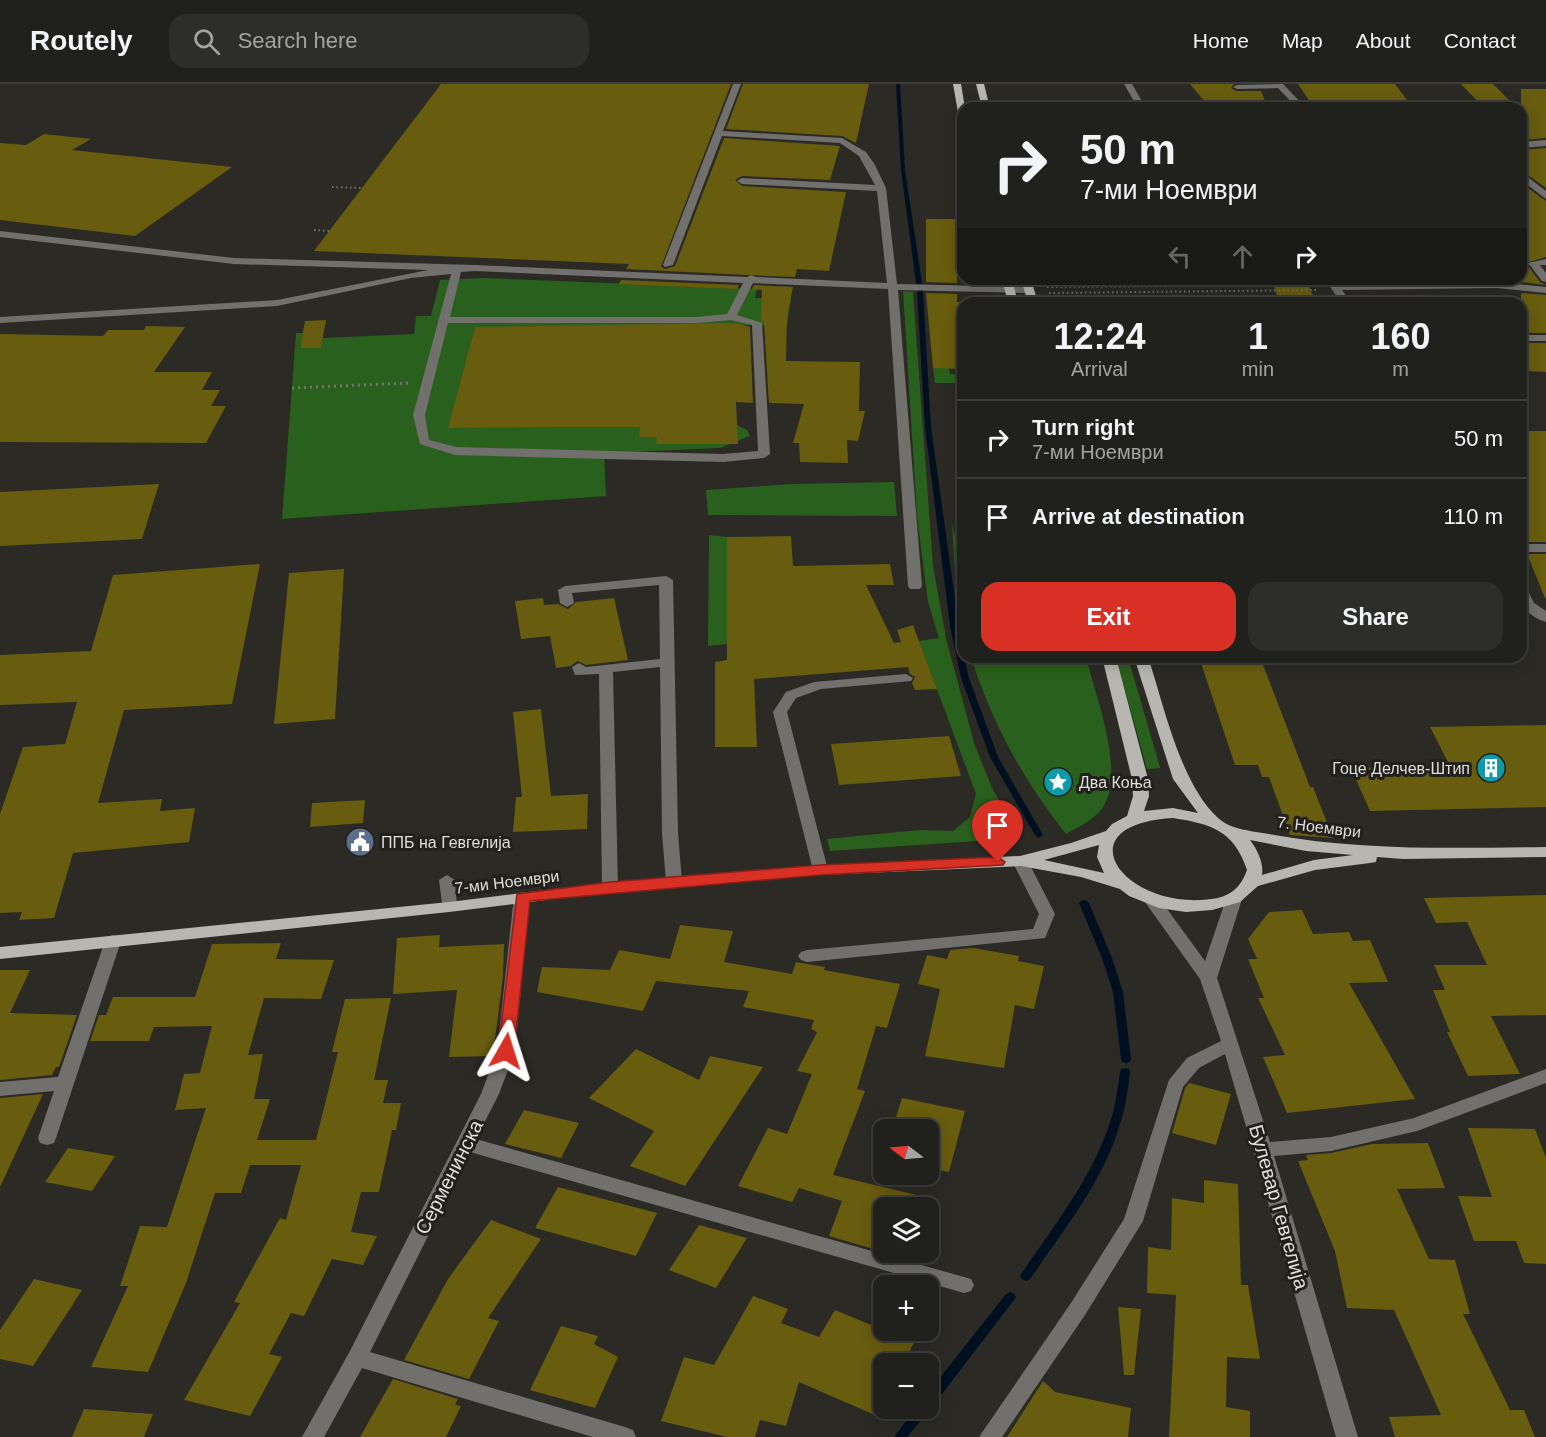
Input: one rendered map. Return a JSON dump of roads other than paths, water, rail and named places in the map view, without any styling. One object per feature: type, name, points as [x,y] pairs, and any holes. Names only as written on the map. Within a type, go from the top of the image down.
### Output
[{"type":"main road","points":[[957,84],[960,102]]},
{"type":"main road","points":[[981,84],[985,102]]},
{"type":"main road","points":[[1111,663],[1140,779],[1141,796],[1134,818]]},
{"type":"main road","points":[[1143,663],[1181,779],[1213,822]]},
{"type":"main road","points":[[1020,861],[1083,873],[1121,884],[1153,902],[1196,908],[1234,899],[1251,883],[1255,870],[1252,856],[1244,843],[1232,832],[1213,822],[1173,813],[1134,818],[1120,825],[1110,835],[1105,847],[1105,859],[1111,872],[1121,884]]},
{"type":"main road","name":"7. Ноември","points":[[1232,832],[1305,846],[1403,854],[1546,852]]},
{"type":"main road","points":[[1020,861],[1076,847],[1110,835]]},
{"type":"main road","name":"7. Ноември","points":[[1251,883],[1314,865],[1403,854]]},
{"type":"main road","name":"7-ми Ноември","points":[[0,953],[449,907],[610,887],[820,870],[1020,861]]},
{"type":"street","points":[[668,266],[737,84]]},
{"type":"street","points":[[1128,84],[1138,102]]},
{"type":"street","points":[[1237,87],[1280,86],[1296,102]]},
{"type":"street","points":[[719,133],[842,141],[855,146],[867,156],[881,188],[890,286],[895,309],[915,586]]},
{"type":"street","points":[[1527,145],[1546,143]]},
{"type":"street","points":[[1527,180],[1546,196]]},
{"type":"street","points":[[741,181],[881,188]]},
{"type":"street","points":[[1535,186],[1546,188]]},
{"type":"street","points":[[0,234],[234,261],[751,278],[890,286],[957,285]]},
{"type":"street","points":[[1546,262],[1533,263],[1546,279]]},
{"type":"street","points":[[444,320],[697,320],[731,317],[757,323],[764,454],[723,458],[455,451],[424,442],[419,415],[457,268]]},
{"type":"street","points":[[0,320],[277,303],[457,268]]},
{"type":"street","points":[[731,317],[751,278]]},
{"type":"street","points":[[1012,285],[1029,290]]},
{"type":"street","points":[[1514,285],[1546,290]]},
{"type":"street","points":[[1527,338],[1546,338]]},
{"type":"street","points":[[1527,548],[1546,548]]},
{"type":"street","points":[[567,603],[565,590],[666,580],[670,833],[675,882]]},
{"type":"street","points":[[1527,601],[1546,618]]},
{"type":"street","points":[[579,667],[580,672],[667,662]]},
{"type":"street","points":[[606,669],[610,887]]},
{"type":"street","points":[[820,870],[780,712],[791,695],[819,685],[906,678]]},
{"type":"street","points":[[807,956],[1039,934],[1047,914],[1020,861]]},
{"type":"street","points":[[447,880],[449,907]]},
{"type":"street","name":"Серменинска","points":[[313,1437],[467,1144],[506,1051],[522,897]]},
{"type":"street","points":[[1208,978],[1234,899]]},
{"type":"street","name":"Булевар Гевгелија","points":[[1153,902],[1208,978],[1263,1150],[1347,1437]]},
{"type":"street","points":[[47,1138],[63,1083],[113,941]]},
{"type":"street","points":[[990,1437],[1078,1310],[1133,1221],[1175,1085],[1193,1063],[1230,1044]]},
{"type":"street","points":[[1263,1150],[1331,1144],[1417,1124],[1546,1076]]},
{"type":"street","points":[[0,1089],[63,1083]]},
{"type":"street","points":[[467,1144],[964,1285]]},
{"type":"street","points":[[357,1357],[625,1437]]},
{"type":"waterway","points":[[898,84],[903,170],[919,283]]},
{"type":"waterway","points":[[920,292],[928,427],[957,640]]},
{"type":"waterway","points":[[962,663],[965,678],[994,757],[1039,835]]},
{"type":"waterway","points":[[1084,903],[1107,958],[1118,992],[1126,1059]]},
{"type":"waterway","points":[[1026,1276],[1075,1204],[1103,1155],[1121,1101],[1125,1072]]},
{"type":"waterway","points":[[939,1389],[1010,1297]]},
{"type":"waterway","points":[[900,1437],[915,1419]]},
{"type":"place","name":"Гоце Делчев-Штип","points":[[1491,768]]},
{"type":"place","name":"Два Коња","points":[[1058,782]]},
{"type":"place","name":"ППБ на Гевгелија","points":[[360,842]]}]
